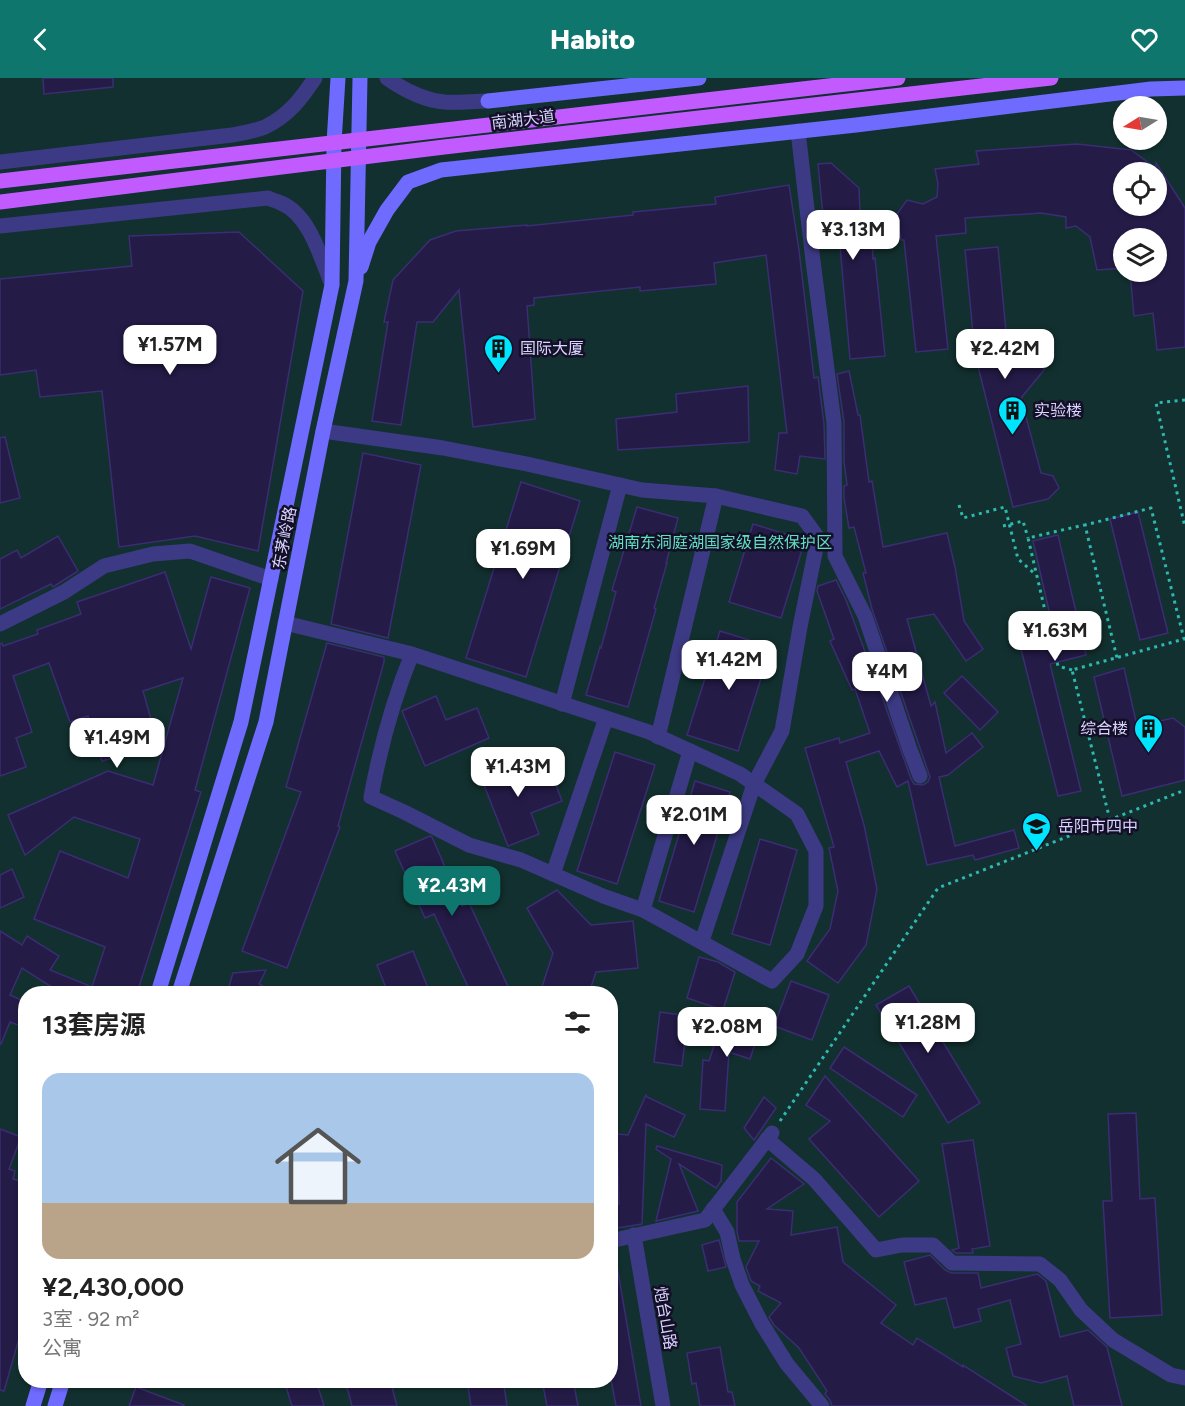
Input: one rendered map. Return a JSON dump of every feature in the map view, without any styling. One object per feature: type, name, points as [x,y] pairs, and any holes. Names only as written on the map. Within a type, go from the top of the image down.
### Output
[{"type":"main road","name":"东茅岭路","points":[[160,986],[241,722],[332,285],[333,161],[338,78]]},
{"type":"main road","name":"东茅岭路","points":[[181,986],[266,722],[323,431],[356,281],[360,78]]},
{"type":"main road","points":[[488,101],[699,78]]},
{"type":"main road","name":"南湖大道","points":[[0,181],[898,78]]},
{"type":"main road","name":"南湖大道","points":[[0,202],[468,144],[1051,78]]},
{"type":"main road","points":[[356,281],[369,242],[387,210],[408,182],[441,170],[1151,89],[1185,88]]},
{"type":"main road","points":[[33,1406],[39,1388]]},
{"type":"main road","points":[[56,1406],[61,1388]]},
{"type":"street","points":[[0,162],[232,135],[263,128],[283,116],[301,100],[315,78]]},
{"type":"street","points":[[387,78],[399,86],[442,102],[488,101]]},
{"type":"street","points":[[798,131],[834,423],[835,556],[865,616],[920,776]]},
{"type":"street","points":[[0,226],[268,198],[283,203],[299,216],[314,240],[332,285]]},
{"type":"street","points":[[323,431],[443,448],[642,490],[716,496],[802,516],[818,538],[782,731],[754,784],[702,942]]},
{"type":"street","points":[[562,704],[620,485]]},
{"type":"street","points":[[658,737],[716,496]]},
{"type":"street","points":[[0,624],[64,592],[104,566],[153,554],[190,550],[271,579]]},
{"type":"street","points":[[285,623],[412,654],[606,718],[658,737],[740,774],[796,814],[816,851],[816,906],[797,954],[772,981],[643,910],[603,896],[521,860],[469,845],[371,797],[378,757],[394,701],[412,654]]},
{"type":"street","points":[[553,874],[606,718]]},
{"type":"street","points":[[643,910],[690,752]]},
{"type":"street","points":[[618,1238],[705,1220],[770,1136],[814,1179],[876,1250],[902,1245],[933,1245],[952,1263],[1040,1264],[1060,1280],[1081,1310],[1113,1340],[1171,1375],[1185,1378]]},
{"type":"street","points":[[714,1209],[727,1232],[742,1285],[762,1324],[787,1364],[822,1406]]},
{"type":"street","name":"炮台山路","points":[[634,1235],[663,1406]]},
{"type":"path","points":[[1185,400],[1156,403],[1185,527]]},
{"type":"path","points":[[959,505],[963,518],[1005,507],[1018,559],[1037,575]]},
{"type":"path","points":[[1028,538],[1151,508],[1185,644]]},
{"type":"path","points":[[1003,526],[1023,521],[1058,666],[1072,670],[1184,638]]},
{"type":"path","points":[[1085,525],[1117,658]]},
{"type":"path","points":[[1072,670],[1110,820]]},
{"type":"path","points":[[770,1136],[938,888],[1185,790]]},
{"type":"green space","name":"湖南东洞庭湖国家级自然保护区","points":[[0,78],[1185,78],[1185,1406],[0,1406]]},
{"type":"building","points":[[43,78],[113,78],[113,87],[44,94]]},
{"type":"building","points":[[1077,144],[1113,148],[1113,150],[1131,150],[1148,162],[1113,162],[1113,216],[1167,216],[1167,180],[1185,208],[1185,347],[1157,350],[1153,313],[1134,316],[1131,282],[1167,282],[1167,228],[1113,228],[1113,269],[1097,270],[1090,237],[1076,226],[1066,228],[1066,217],[1041,213],[965,218],[966,233],[936,236],[948,349],[916,352],[904,240],[901,240],[897,214],[907,200],[923,204],[937,197],[938,184],[935,169],[979,164],[976,151]]},
{"type":"building","points":[[831,163],[859,188],[860,212],[871,226],[885,356],[850,359],[840,246],[826,247],[818,164]]},
{"type":"building","points":[[789,185],[814,378],[818,377],[824,424],[825,459],[800,456],[797,474],[775,470],[779,433],[787,433],[766,255],[714,263],[716,284],[640,291],[640,287],[534,298],[534,305],[527,306],[535,419],[473,427],[459,290],[433,322],[417,322],[401,425],[372,421],[388,322],[384,322],[393,280],[430,240],[456,231],[633,215],[633,212],[716,204],[715,197]]},
{"type":"building","points":[[239,232],[303,291],[258,551],[195,536],[119,547],[102,391],[40,397],[36,370],[0,375],[0,279],[132,266],[129,236]]},
{"type":"building","name":"实验楼","points":[[998,247],[1008,353],[1041,349],[1044,370],[1021,398],[1041,473],[1053,476],[1059,488],[1048,499],[1013,507],[975,354],[965,250]]},
{"type":"building","points":[[849,371],[858,415],[860,415],[869,482],[872,481],[883,547],[947,533],[964,621],[983,649],[966,661],[934,614],[907,619],[931,706],[935,702],[946,753],[972,733],[983,747],[948,775],[939,777],[955,846],[1014,830],[1019,848],[975,860],[973,855],[927,865],[908,781],[897,787],[879,751],[846,762],[864,825],[877,889],[866,945],[838,983],[807,961],[830,929],[838,891],[829,848],[834,847],[805,748],[839,738],[840,743],[870,733],[855,689],[852,690],[830,641],[834,639],[817,591],[818,586],[836,580],[872,668],[911,779],[914,784],[923,785],[930,777],[872,609],[863,573],[866,573],[854,527],[849,528],[844,498],[844,486],[847,485],[844,461],[844,422],[837,374]]},
{"type":"building","points":[[748,386],[749,442],[618,450],[616,419],[677,412],[676,394]]},
{"type":"building","points":[[5,437],[20,498],[0,503],[0,438]]},
{"type":"building","points":[[363,453],[421,465],[388,638],[331,624]]},
{"type":"building","points":[[521,482],[580,501],[526,677],[466,658]]},
{"type":"building","points":[[637,507],[678,518],[654,608],[656,609],[628,707],[586,695],[616,592],[612,590]]},
{"type":"building","points":[[1138,512],[1168,633],[1140,640],[1110,519]]},
{"type":"building","points":[[753,524],[805,540],[781,618],[729,602]]},
{"type":"building","points":[[1058,535],[1086,655],[1050,664],[1081,791],[1058,796],[1021,649],[1056,641],[1033,541]]},
{"type":"building","points":[[58,536],[78,571],[53,587],[51,584],[0,609],[0,559],[17,550],[21,558]]},
{"type":"building","points":[[165,572],[191,649],[211,577],[250,588],[195,790],[201,792],[139,986],[92,986],[105,947],[34,919],[60,851],[128,878],[140,839],[74,817],[25,855],[8,815],[108,771],[153,785],[183,678],[143,691],[158,744],[102,761],[88,716],[70,722],[49,663],[13,676],[32,732],[16,738],[26,767],[0,776],[0,644],[2,643],[3,646],[38,634],[37,630],[81,614],[77,602]]},
{"type":"building","points":[[720,631],[771,647],[738,751],[687,735]]},
{"type":"building","points":[[327,643],[384,657],[384,662],[338,826],[340,827],[287,968],[242,951],[301,792],[286,787]]},
{"type":"building","name":"综合楼","points":[[1124,668],[1137,726],[1173,718],[1185,727],[1185,780],[1122,796],[1094,677]]},
{"type":"building","points":[[962,676],[998,712],[980,730],[944,693]]},
{"type":"building","points":[[436,696],[446,720],[477,708],[489,738],[425,766],[402,711]]},
{"type":"building","points":[[615,752],[655,765],[617,884],[577,871]]},
{"type":"building","points":[[511,757],[520,781],[550,769],[562,801],[531,813],[539,834],[508,846],[478,770]]},
{"type":"building","points":[[695,781],[730,792],[694,912],[659,901]]},
{"type":"building","points":[[432,837],[462,906],[469,903],[508,986],[468,986],[434,914],[425,918],[395,851]]},
{"type":"building","points":[[760,839],[797,850],[770,945],[732,934]]},
{"type":"building","points":[[12,869],[24,897],[0,908],[0,875]]},
{"type":"building","points":[[557,890],[591,925],[633,921],[638,968],[596,972],[591,986],[542,986],[553,953],[527,908]]},
{"type":"building","points":[[0,931],[22,945],[27,936],[59,956],[50,970],[90,986],[50,986],[22,968],[10,995],[18,998],[18,1025],[10,1022],[0,1044]]},
{"type":"building","points":[[413,951],[427,986],[385,986],[377,965]]},
{"type":"building","points":[[699,957],[718,962],[735,972],[723,1010],[687,998]]},
{"type":"building","points":[[266,970],[259,984],[263,986],[229,986],[233,973]]},
{"type":"building","points":[[791,981],[829,995],[812,1040],[774,1026]]},
{"type":"building","points":[[909,986],[980,1103],[948,1123],[876,1005]]},
{"type":"building","points":[[726,1010],[762,1022],[750,1059],[729,1052],[725,1111],[700,1109],[703,1060],[709,1061]]},
{"type":"building","points":[[660,1012],[688,1016],[682,1066],[654,1062]]},
{"type":"building","points":[[844,1047],[917,1095],[903,1117],[830,1068]]},
{"type":"building","points":[[825,1076],[919,1181],[879,1217],[809,1139],[830,1121],[806,1105]]},
{"type":"building","points":[[646,1095],[685,1115],[674,1137],[646,1124],[642,1224],[618,1228],[618,1134],[628,1135]]},
{"type":"building","points":[[764,1097],[776,1108],[754,1140],[744,1128]]},
{"type":"building","points":[[1136,1113],[1140,1199],[1155,1198],[1162,1315],[1110,1318],[1103,1201],[1112,1201],[1108,1114]]},
{"type":"building","points":[[0,1129],[18,1136],[18,1145],[9,1169],[15,1171],[13,1179],[18,1181],[18,1342],[4,1391],[0,1390]]},
{"type":"building","points":[[973,1140],[990,1246],[972,1249],[973,1253],[956,1253],[952,1250],[959,1248],[942,1144]]},
{"type":"building","points":[[657,1146],[722,1165],[721,1181],[716,1188],[679,1164],[698,1211],[656,1221],[671,1159],[656,1149]]},
{"type":"building","points":[[771,1158],[804,1184],[767,1209],[793,1211],[791,1235],[837,1227],[843,1262],[896,1305],[881,1323],[913,1345],[917,1338],[1027,1406],[832,1406],[825,1394],[827,1391],[799,1348],[774,1325],[769,1317],[781,1303],[758,1291],[760,1286],[751,1281],[746,1267],[759,1241],[739,1241],[737,1202]]},
{"type":"building","points":[[719,1240],[726,1267],[708,1271],[702,1245]]},
{"type":"building","points":[[930,1255],[951,1273],[978,1273],[981,1288],[1037,1274],[1046,1281],[1060,1337],[1088,1330],[1107,1347],[1122,1406],[1074,1406],[1067,1376],[1041,1383],[1013,1376],[1006,1348],[1021,1344],[1010,1300],[978,1309],[981,1321],[954,1328],[946,1298],[915,1305],[904,1262]]},
{"type":"building","points":[[618,1272],[641,1406],[616,1406],[613,1388],[618,1388]]},
{"type":"building","points":[[720,1347],[728,1392],[732,1392],[735,1406],[700,1406],[696,1383],[692,1384],[687,1353]]},
{"type":"building","points":[[136,1388],[184,1405],[184,1406],[129,1406]]},
{"type":"building","points":[[286,1388],[318,1388],[324,1406],[292,1406]]},
{"type":"building","points":[[347,1388],[392,1388],[397,1406],[352,1406]]},
{"type":"building","points":[[468,1388],[504,1388],[507,1406],[471,1406]]},
{"type":"building","points":[[544,1388],[575,1388],[578,1406],[547,1406]]},
{"type":"place","name":"国际大厦","points":[[499,374]]},
{"type":"place","name":"实验楼","points":[[1013,436]]},
{"type":"place","name":"综合楼","points":[[1149,754]]},
{"type":"place","name":"岳阳市四中","points":[[1037,852]]}]
